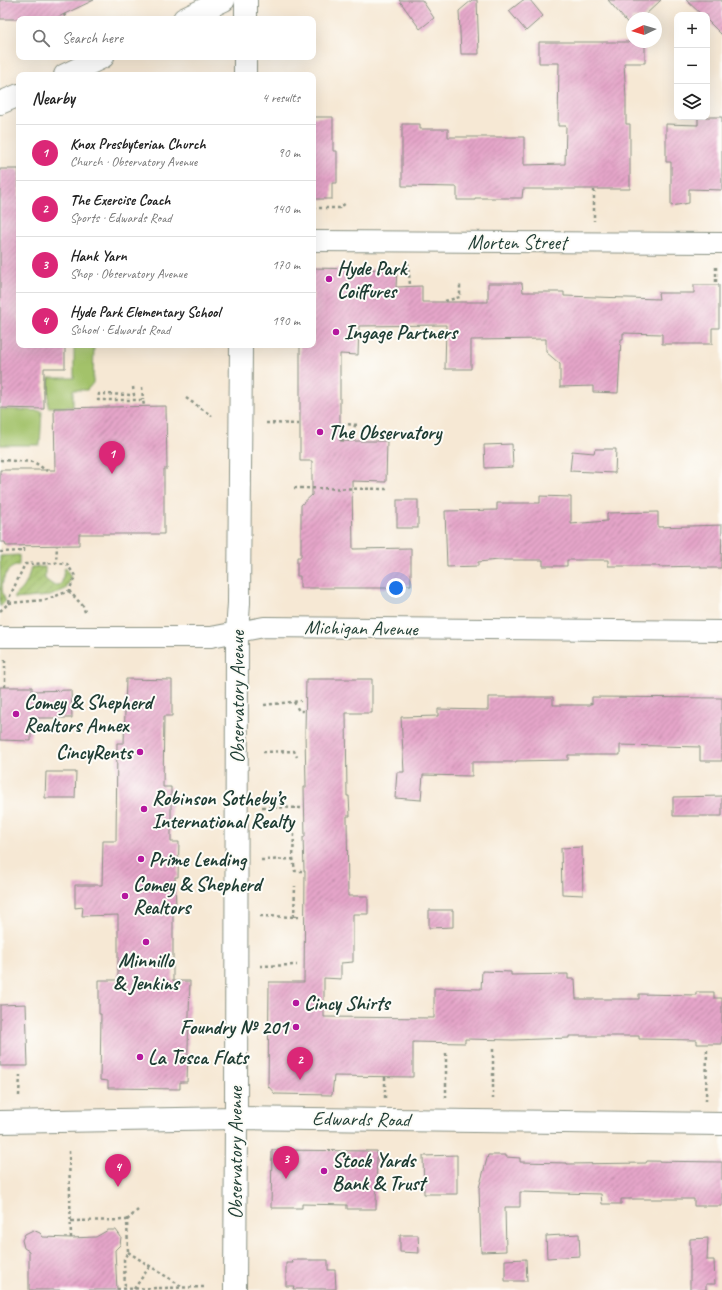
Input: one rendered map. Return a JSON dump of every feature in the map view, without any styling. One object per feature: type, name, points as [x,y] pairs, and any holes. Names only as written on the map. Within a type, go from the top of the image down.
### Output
[{"type":"main road","points":[[190,16],[224,0]]},
{"type":"main road","points":[[246,0],[246,16]]},
{"type":"main road","points":[[71,72],[97,60]]},
{"type":"main road","points":[[245,60],[245,72]]},
{"type":"main road","points":[[0,103],[16,96]]},
{"type":"main road","name":"Observatory Avenue","points":[[235,1290],[237,632],[239,603],[241,348]]},
{"type":"main road","name":"Edwards Road","points":[[0,1122],[236,1118],[722,1124]]},
{"type":"street","name":"Morten Street","points":[[316,241],[722,243]]},
{"type":"street","name":"Michigan Avenue","points":[[0,637],[211,637],[264,627],[722,631]]},
{"type":"path","points":[[594,190],[594,224],[598,243]]},
{"type":"path","points":[[316,208],[339,208],[346,203]]},
{"type":"path","points":[[408,261],[410,285]]},
{"type":"path","points":[[716,266],[716,282]]},
{"type":"path","points":[[445,301],[460,297],[460,285]]},
{"type":"path","points":[[133,387],[134,394],[100,394],[98,400],[143,400]]},
{"type":"path","points":[[142,387],[144,406]]},
{"type":"path","points":[[186,398],[212,416]]},
{"type":"path","points":[[266,423],[300,424]]},
{"type":"path","points":[[342,424],[360,425]]},
{"type":"path","points":[[341,440],[352,440],[355,425]]},
{"type":"path","points":[[0,460],[34,462],[47,471]]},
{"type":"path","points":[[294,488],[390,489]]},
{"type":"path","points":[[0,552],[24,551],[24,546]]},
{"type":"path","points":[[56,563],[57,546]]},
{"type":"path","points":[[0,611],[10,602],[45,600],[69,591],[75,576],[67,564],[25,564],[10,596],[10,602]]},
{"type":"path","points":[[69,591],[83,606],[87,617]]},
{"type":"path","points":[[4,687],[5,660]]},
{"type":"path","points":[[264,705],[301,701]]},
{"type":"path","points":[[294,702],[299,711],[304,711]]},
{"type":"path","points":[[263,752],[294,751],[297,757]]},
{"type":"path","points":[[262,807],[301,808]]},
{"type":"path","points":[[294,834],[293,858],[295,870],[302,871]]},
{"type":"path","points":[[261,860],[296,859]]},
{"type":"path","points":[[294,917],[295,886]]},
{"type":"path","points":[[260,916],[300,917]]},
{"type":"path","points":[[260,966],[297,965]]},
{"type":"path","points":[[706,1102],[707,1048]]},
{"type":"path","points":[[493,1049],[493,1103]]},
{"type":"path","points":[[446,1051],[446,1103]]},
{"type":"path","points":[[19,1096],[20,1074]]},
{"type":"path","points":[[384,1077],[385,1102]]},
{"type":"path","points":[[69,1151],[71,1238]]},
{"type":"path","points":[[70,1221],[127,1220],[138,1210]]},
{"type":"path","points":[[125,1290],[124,1259],[128,1252],[127,1220]]},
{"type":"path","points":[[128,1252],[182,1287]]},
{"type":"path","points":[[133,1290],[150,1266]]},
{"type":"path","points":[[117,1289],[143,1290],[182,1287],[206,1288]]},
{"type":"green space","points":[[74,348],[94,348],[93,383],[87,390],[73,390],[73,407],[48,407],[49,378],[74,378]]},
{"type":"green space","points":[[0,409],[42,411],[40,445],[0,445]]},
{"type":"green space","points":[[19,555],[19,565],[10,569],[3,580],[2,589],[6,601],[0,607],[0,556]]},
{"type":"green space","points":[[31,567],[45,567],[45,579],[53,585],[59,585],[62,582],[64,569],[66,568],[71,578],[66,589],[50,596],[15,599],[14,596],[26,583]]},
{"type":"building","points":[[0,0],[94,0],[60,16],[16,16],[16,19],[0,19]]},
{"type":"building","points":[[399,0],[422,0],[434,18],[420,29]]},
{"type":"building","points":[[472,0],[477,0],[479,54],[461,54],[459,11]]},
{"type":"building","points":[[523,0],[530,0],[543,16],[526,31],[509,11]]},
{"type":"building","points":[[608,0],[661,0],[648,12],[626,12],[626,21]]},
{"type":"building","points":[[686,0],[722,0],[722,35],[710,23],[710,12],[699,12]]},
{"type":"building","points":[[539,42],[626,42],[626,48],[645,48],[645,63],[624,63],[626,124],[630,124],[630,189],[523,189],[522,198],[475,198],[475,200],[457,200],[457,187],[402,186],[402,124],[420,124],[420,129],[448,129],[448,137],[524,137],[524,165],[565,164],[566,126],[558,126],[559,63],[539,63]]},
{"type":"building","points":[[316,117],[333,117],[333,151],[337,151],[337,183],[332,183],[332,199],[316,199]]},
{"type":"building","points":[[710,117],[722,117],[722,190],[689,189],[689,203],[671,206],[671,162],[666,162],[666,124],[698,125],[698,120],[710,120]]},
{"type":"building","points":[[0,169],[16,169],[16,348],[65,348],[65,368],[44,368],[44,409],[0,408]]},
{"type":"building","points":[[316,268],[397,270],[396,287],[422,286],[422,302],[488,302],[488,283],[522,283],[523,292],[564,292],[564,296],[659,299],[658,293],[694,293],[694,285],[719,285],[719,328],[712,328],[712,344],[662,344],[662,334],[623,333],[623,339],[621,339],[618,393],[593,392],[593,386],[560,387],[560,364],[546,352],[546,339],[471,340],[471,369],[445,369],[446,325],[359,326],[358,355],[340,354],[340,441],[387,441],[386,482],[352,481],[353,549],[411,548],[411,585],[391,585],[391,588],[300,588],[300,576],[297,576],[297,557],[301,557],[301,505],[312,495],[312,461],[300,461],[300,348],[316,348]]},
{"type":"building","points":[[166,406],[167,469],[164,469],[164,534],[79,534],[79,545],[6,546],[5,542],[0,542],[0,470],[55,470],[54,408]]},
{"type":"building","points":[[512,444],[513,467],[485,468],[484,445]]},
{"type":"building","points":[[595,449],[616,449],[615,473],[570,471],[572,451],[594,453]]},
{"type":"building","points":[[540,496],[571,497],[571,524],[607,521],[607,513],[658,512],[658,527],[722,525],[721,568],[701,568],[701,566],[608,566],[608,560],[567,560],[567,566],[543,566],[543,560],[499,560],[478,562],[478,566],[447,567],[445,511],[497,510],[497,503],[540,503]]},
{"type":"building","points":[[397,500],[418,500],[418,528],[397,528]]},
{"type":"building","points":[[126,679],[172,680],[172,716],[164,716],[163,787],[171,787],[171,842],[179,842],[178,877],[175,877],[176,909],[173,909],[173,981],[190,981],[187,1082],[180,1082],[180,1089],[108,1088],[108,1081],[100,1080],[101,1014],[99,1014],[99,980],[118,980],[118,915],[82,916],[83,907],[75,908],[75,885],[102,885],[103,841],[116,841],[117,743],[124,743]]},
{"type":"building","points":[[306,679],[372,679],[372,713],[346,713],[347,796],[349,796],[350,816],[347,816],[348,896],[368,896],[368,914],[353,914],[353,962],[341,963],[341,979],[324,978],[324,1017],[434,1018],[434,988],[481,989],[482,971],[511,972],[511,975],[568,974],[568,979],[575,979],[576,999],[639,999],[639,994],[696,995],[696,992],[714,992],[714,998],[722,998],[722,1044],[697,1044],[697,1040],[639,1039],[639,1036],[569,1036],[569,1038],[513,1040],[465,1039],[465,1043],[413,1042],[413,1077],[334,1076],[332,1095],[275,1094],[268,1086],[269,982],[304,982],[305,871],[303,837],[305,837],[304,787],[306,787]]},
{"type":"building","name":"Comey & Shepherd Realtors Annex","points":[[0,687],[32,687],[32,691],[71,690],[72,718],[31,718],[31,741],[0,740]]},
{"type":"building","points":[[488,697],[553,697],[553,705],[590,705],[590,703],[592,704],[592,697],[722,698],[722,761],[700,761],[700,747],[620,745],[620,755],[568,755],[568,760],[472,762],[472,776],[423,775],[421,800],[395,798],[397,772],[404,772],[401,717],[438,716],[438,709],[488,710]]},
{"type":"building","points":[[46,772],[76,772],[75,798],[45,798]]},
{"type":"building","points":[[722,796],[722,816],[673,816],[673,797]]},
{"type":"building","points":[[582,847],[583,895],[562,894],[561,848]]},
{"type":"building","points":[[429,910],[453,910],[453,927],[429,928]]},
{"type":"building","points":[[26,1004],[28,1066],[0,1066],[0,1005]]},
{"type":"building","points":[[272,1150],[377,1151],[376,1209],[347,1209],[347,1205],[302,1204],[302,1208],[271,1208]]},
{"type":"building","points":[[457,1155],[457,1194],[424,1194],[423,1156]]},
{"type":"building","points":[[488,1155],[506,1155],[506,1157],[520,1158],[520,1162],[567,1164],[646,1163],[647,1161],[722,1162],[722,1206],[694,1206],[694,1199],[621,1199],[621,1204],[602,1204],[601,1194],[520,1192],[520,1207],[505,1207],[506,1251],[481,1252],[479,1188]]},
{"type":"building","points":[[33,1230],[40,1233],[43,1237],[71,1238],[96,1237],[108,1230],[116,1230],[121,1237],[120,1245],[115,1250],[117,1290],[29,1290],[29,1251],[24,1248],[22,1240],[25,1234]]},
{"type":"building","points":[[579,1234],[580,1256],[547,1258],[546,1236]]},
{"type":"building","points":[[400,1235],[418,1235],[419,1253],[400,1252]]},
{"type":"building","points":[[708,1238],[707,1260],[714,1260],[715,1284],[706,1284],[706,1290],[690,1290],[690,1239]]},
{"type":"building","points":[[526,1259],[527,1281],[505,1281],[505,1260]]},
{"type":"building","points":[[292,1260],[328,1260],[328,1270],[335,1270],[336,1289],[293,1289],[294,1286],[286,1286],[286,1263],[293,1263]]},
{"type":"place","name":"Hyde Park Coiffures","points":[[329,279]]},
{"type":"place","name":"Ingage Partners","points":[[336,332]]},
{"type":"place","name":"The Observatory","points":[[320,432]]},
{"type":"place","name":"Knox Presbyterian Church","points":[[112,474]]},
{"type":"place","name":"Comey & Shepherd Realtors Annex","points":[[16,714]]},
{"type":"place","name":"CincyRents","points":[[140,752]]},
{"type":"place","name":"Robinson Sotheby’s International Realty","points":[[144,809]]},
{"type":"place","name":"Prime Lending","points":[[141,859]]},
{"type":"place","name":"Comey & Shepherd Realtors","points":[[125,896]]},
{"type":"place","name":"Minnillo & Jenkins","points":[[146,942]]},
{"type":"place","name":"Cincy Shirts","points":[[296,1003]]},
{"type":"place","name":"Foundry № 201","points":[[296,1027]]},
{"type":"place","name":"La Tosca Flats","points":[[140,1057]]},
{"type":"place","name":"The Exercise Coach","points":[[300,1080]]},
{"type":"place","name":"Stock Yards Bank & Trust","points":[[324,1171]]},
{"type":"place","name":"Hank Yarn","points":[[286,1179]]},
{"type":"place","name":"Hyde Park Elementary School","points":[[118,1187]]}]
